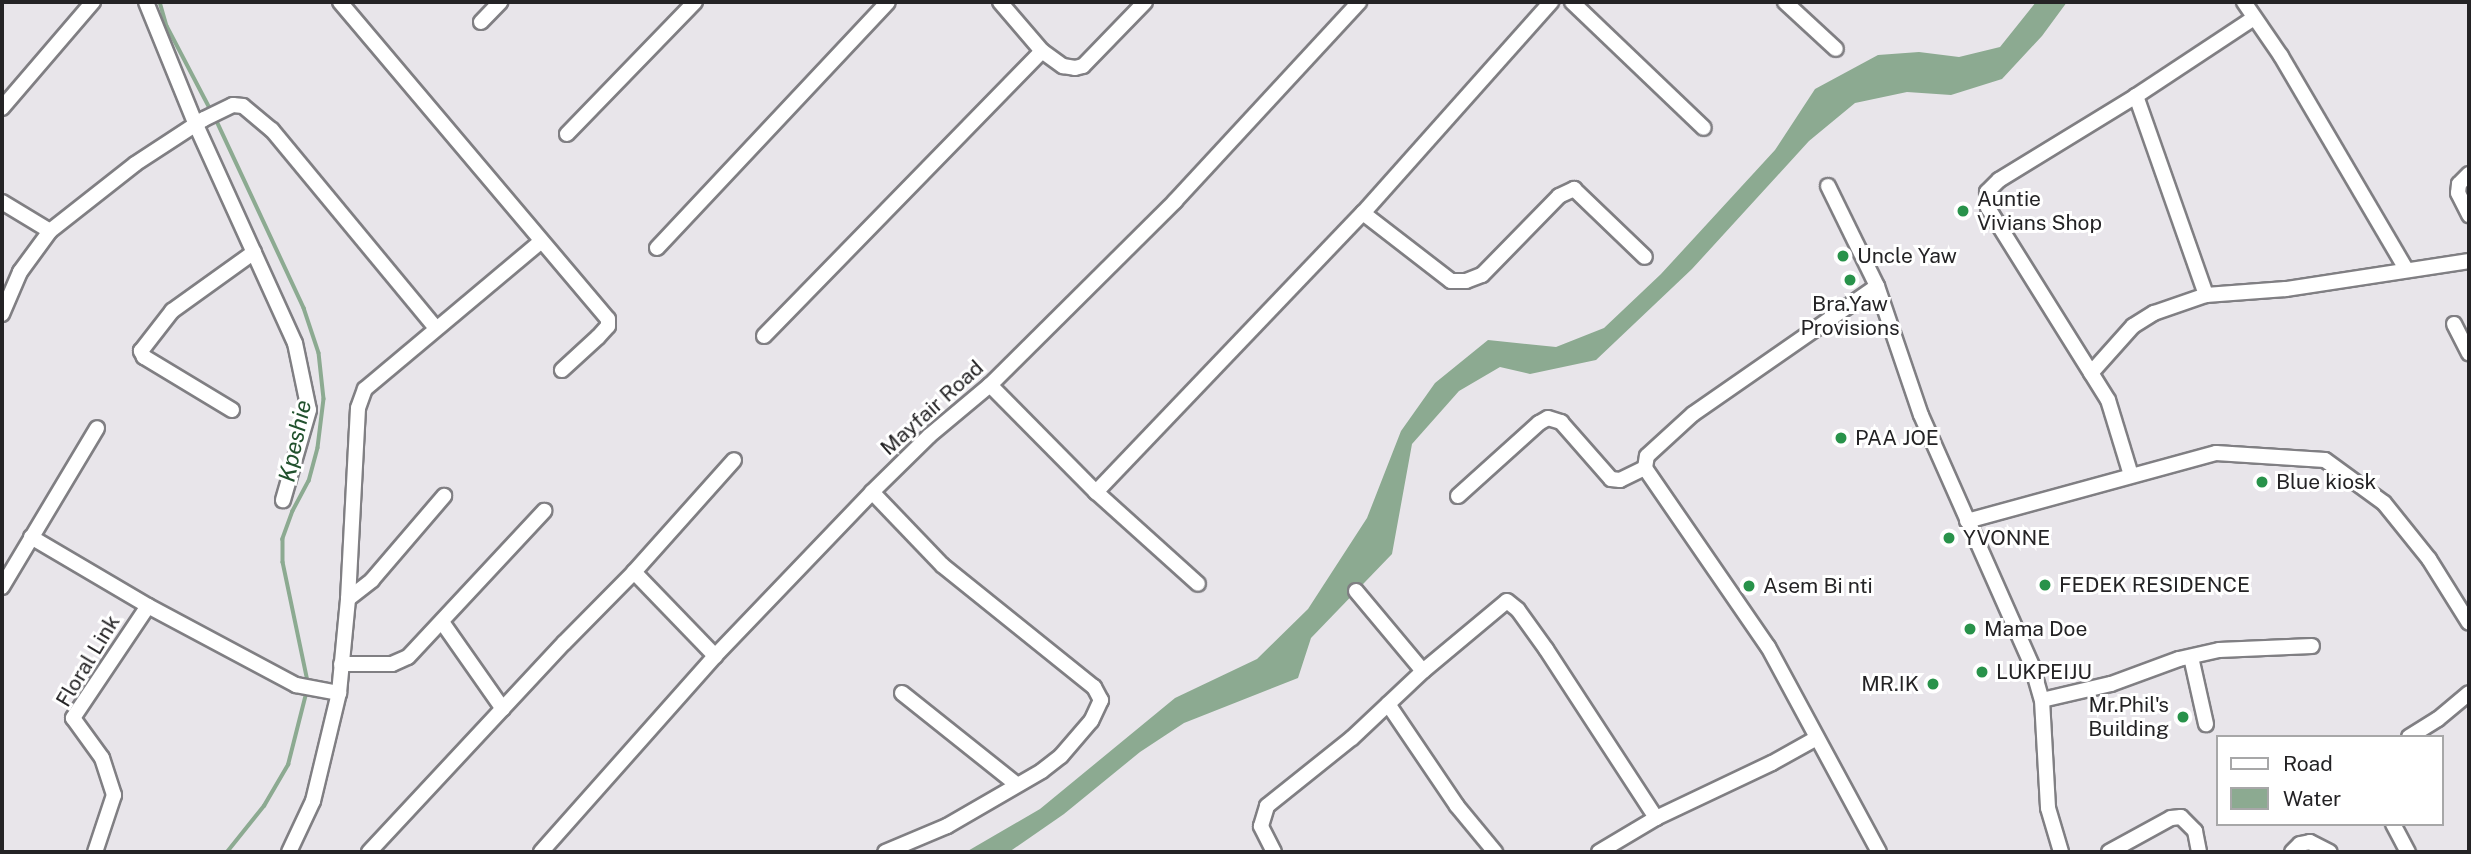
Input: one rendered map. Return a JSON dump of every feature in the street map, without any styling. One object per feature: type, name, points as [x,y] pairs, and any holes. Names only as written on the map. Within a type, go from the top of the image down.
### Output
[{"type":"street","points":[[2,108],[93,2]]},
{"type":"street","points":[[146,2],[295,343],[309,410],[283,500]]},
{"type":"street","points":[[340,2],[608,320],[608,326],[562,370]]},
{"type":"street","points":[[481,22],[500,2]]},
{"type":"street","points":[[567,134],[695,2]]},
{"type":"street","points":[[657,248],[888,2]]},
{"type":"street","points":[[1000,2],[1042,51],[1063,66],[1075,68],[1083,66],[1145,2]]},
{"type":"street","name":"Mayfair Road","points":[[541,852],[715,656],[872,492],[929,436],[990,385],[1175,201],[1359,2]]},
{"type":"street","points":[[1096,492],[1363,213],[1551,2]]},
{"type":"street","points":[[1572,2],[1704,128]]},
{"type":"street","points":[[1784,2],[1836,49]]},
{"type":"street","points":[[2244,2],[2281,56],[2406,269]]},
{"type":"street","points":[[2131,475],[2108,400],[1988,208],[1987,192],[1999,180],[2065,137],[2136,96],[2254,18]]},
{"type":"street","points":[[764,336],[1042,51]]},
{"type":"street","points":[[2136,96],[2206,295]]},
{"type":"street","points":[[2,314],[8,285],[50,231],[135,164],[220,110],[243,106],[272,130],[435,327]]},
{"type":"street","points":[[2469,174],[2459,184],[2458,193],[2469,215]]},
{"type":"street","points":[[1828,186],[1877,286],[1921,415],[2032,666],[2042,700],[2048,808],[2061,852]]},
{"type":"street","points":[[1363,213],[1451,281],[1466,281],[1482,275],[1559,196],[1574,189],[1645,257]]},
{"type":"street","points":[[2,202],[50,231]]},
{"type":"street","points":[[289,852],[313,801],[339,693],[348,599],[358,408],[365,389],[435,327],[540,242]]},
{"type":"street","points":[[232,410],[144,357],[141,351],[172,311],[254,252]]},
{"type":"street","points":[[2091,373],[2133,326],[2154,313],[2206,295],[2286,289],[2469,261]]},
{"type":"street","points":[[1877,286],[1693,414],[1647,456],[1645,468],[1768,647],[1879,852]]},
{"type":"street","points":[[2454,324],[2469,353]]},
{"type":"street","points":[[990,385],[1096,492],[1198,584]]},
{"type":"street","points":[[1458,496],[1539,423],[1548,418],[1561,422],[1611,480],[1620,480],[1645,468]]},
{"type":"street","points":[[2,587],[97,428]]},
{"type":"street","points":[[1966,521],[2216,453],[2325,460],[2385,503],[2429,559],[2469,623]]},
{"type":"street","points":[[369,852],[634,572],[734,460]]},
{"type":"street","points":[[872,492],[942,565],[1094,687],[1101,700],[1091,721],[1061,756],[1042,771],[947,826],[885,852]]},
{"type":"street","points":[[348,599],[372,580],[443,496]]},
{"type":"street","points":[[341,664],[399,662],[442,622],[544,511]]},
{"type":"street","name":"Floral Link","points":[[31,537],[148,606],[296,685],[339,693]]},
{"type":"street","points":[[634,572],[715,656]]},
{"type":"street","points":[[1356,591],[1423,671]]},
{"type":"street","points":[[1274,852],[1261,827],[1267,806],[1352,738],[1423,671],[1507,601],[1518,611],[1546,649],[1656,818]]},
{"type":"street","name":"Floral Link","points":[[95,852],[114,795],[102,758],[73,718],[148,606]]},
{"type":"street","points":[[442,622],[503,709]]},
{"type":"street","points":[[2042,700],[2130,679],[2190,657],[2219,650],[2312,646]]},
{"type":"street","points":[[2190,657],[2206,724]]},
{"type":"street","points":[[902,692],[1016,784]]},
{"type":"street","points":[[2412,735],[2469,693]]},
{"type":"street","points":[[1388,704],[1457,806],[1495,852]]},
{"type":"street","points":[[1599,852],[1656,818],[1772,763],[1817,738]]},
{"type":"street","points":[[2109,852],[2171,818],[2181,817],[2195,831],[2199,852]]},
{"type":"street","points":[[2394,826],[2408,852]]},
{"type":"street","points":[[2292,852],[2300,844],[2309,842],[2330,852]]},
{"type":"water","points":[[2036,2],[2067,2],[2042,36],[2002,79],[1951,95],[1907,92],[1855,103],[1809,141],[1692,269],[1596,360],[1530,374],[1500,367],[1459,391],[1412,444],[1392,554],[1311,638],[1298,678],[1184,723],[1140,752],[1064,814],[1009,852],[966,852],[1040,809],[1175,698],[1257,659],[1308,609],[1367,518],[1401,431],[1435,383],[1488,340],[1556,347],[1604,328],[1661,274],[1775,150],[1815,89],[1878,55],[1919,52],[1959,57],[2000,47]]},
{"type":"waterway","name":"Kpeshie","points":[[160,2],[167,26],[211,110]]},
{"type":"waterway","name":"Kpeshie","points":[[215,117],[304,308],[319,353],[324,399],[318,448],[309,481],[293,511],[283,539],[283,562],[308,682]]},
{"type":"waterway","name":"Kpeshie","points":[[227,852],[264,806],[288,765],[307,690]]},
{"type":"place","name":"Auntie Vivians Shop","points":[[1963,211]]},
{"type":"place","name":"Uncle Yaw","points":[[1843,256]]},
{"type":"place","name":"Bra.Yaw Provisions","points":[[1850,280]]},
{"type":"place","name":"PAA JOE","points":[[1841,438]]},
{"type":"place","name":"Blue kiosk","points":[[2262,482]]},
{"type":"place","name":"YVONNE","points":[[1949,538]]},
{"type":"place","name":"FEDEK RESIDENCE","points":[[2045,585]]},
{"type":"place","name":"Asem Bi nti","points":[[1749,586]]},
{"type":"place","name":"Mama Doe","points":[[1970,629]]},
{"type":"place","name":"LUKPEIJU","points":[[1982,672]]},
{"type":"place","name":"MR.IK","points":[[1933,684]]},
{"type":"place","name":"Mr.Phil's Building","points":[[2183,717]]}]
